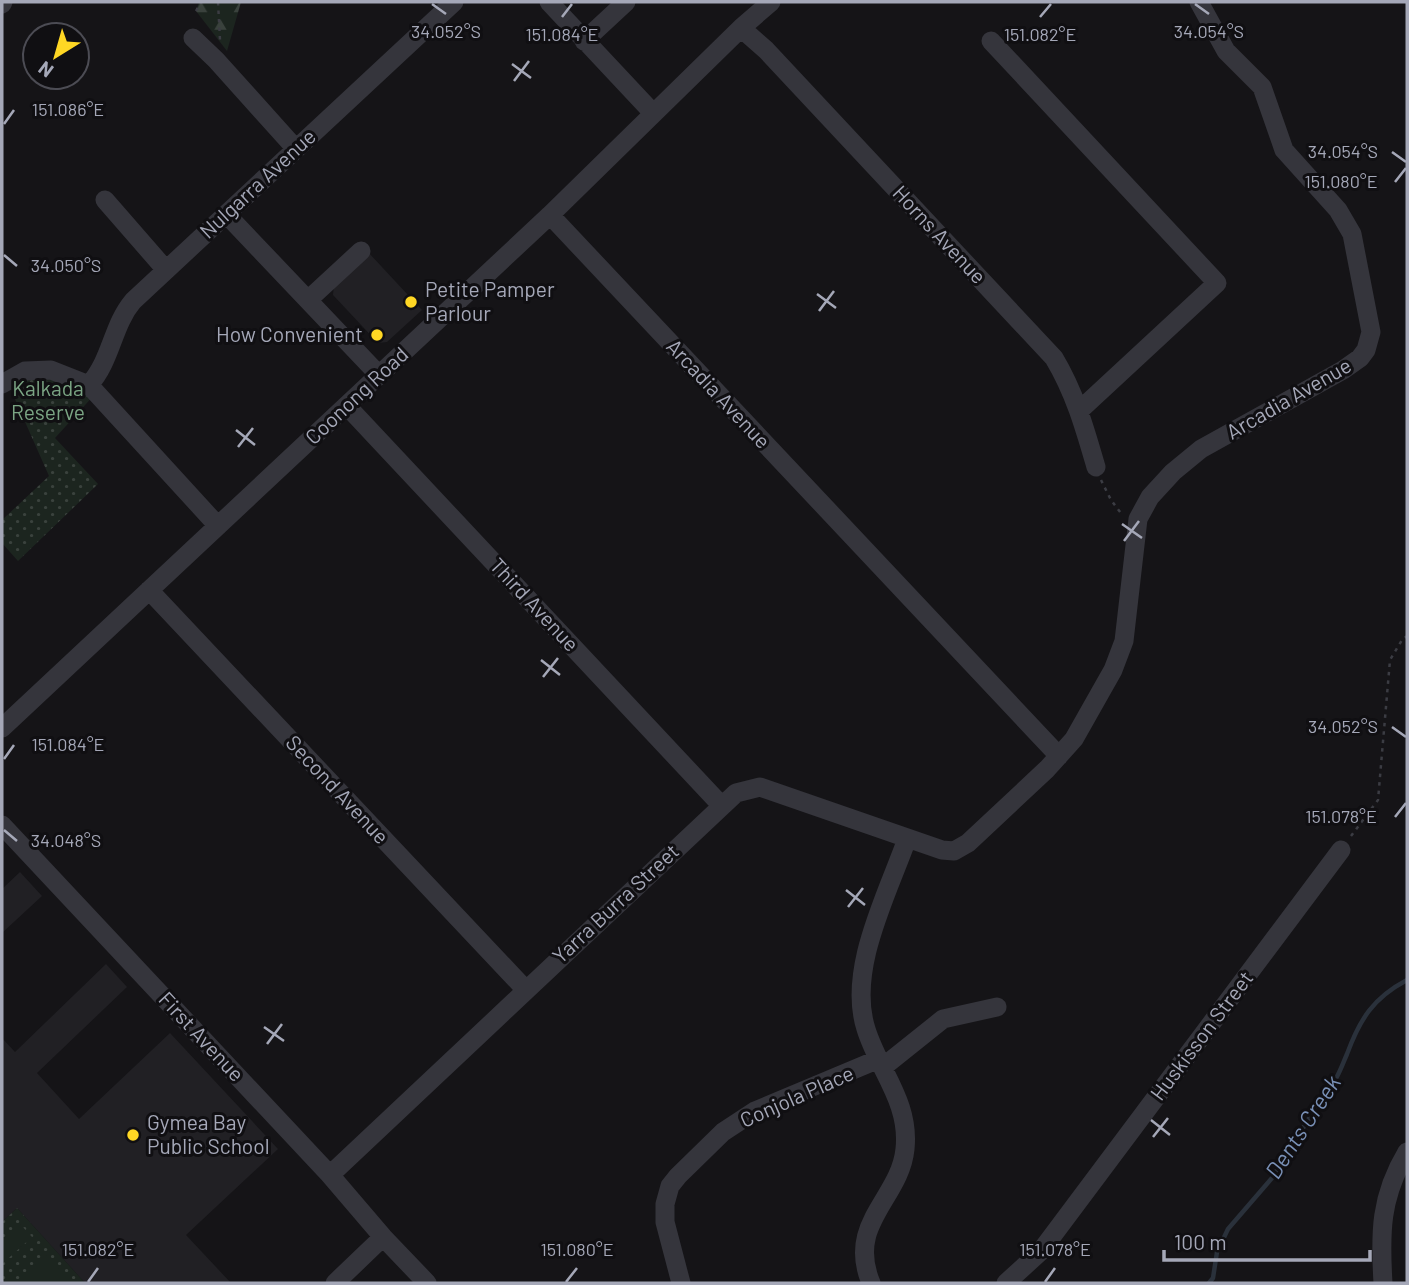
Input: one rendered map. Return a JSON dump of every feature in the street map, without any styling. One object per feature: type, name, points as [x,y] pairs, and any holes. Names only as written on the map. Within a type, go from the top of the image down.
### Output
[{"type":"street","name":"Nulgarra Avenue","points":[[89,386],[102,371],[120,322],[129,306],[454,2]]},
{"type":"street","points":[[549,2],[653,113]]},
{"type":"street","points":[[584,41],[626,2]]},
{"type":"street","name":"Coonong Road","points":[[2,729],[550,215],[771,2]]},
{"type":"street","name":"Arcadia Avenue","points":[[954,851],[968,843],[1059,756],[1085,723],[1120,655],[1126,628],[1135,533],[1138,519],[1150,497],[1183,463],[1201,449],[1353,364],[1366,350],[1371,332],[1356,246],[1347,223],[1338,209],[1284,150],[1262,87],[1219,41],[1199,2]]},
{"type":"street","name":"Horns Avenue","points":[[741,28],[766,50],[1045,347],[1062,371],[1080,410],[1096,467]]},
{"type":"street","points":[[193,38],[296,149]]},
{"type":"street","points":[[991,41],[1217,283],[1080,410]]},
{"type":"street","points":[[105,200],[166,270]]},
{"type":"street","points":[[227,215],[379,376]]},
{"type":"street","name":"Arcadia Avenue","points":[[550,215],[1059,756]]},
{"type":"street","points":[[308,300],[361,251]]},
{"type":"street","points":[[2,384],[25,371],[51,370],[89,386],[218,526]]},
{"type":"street","name":"Third Avenue","points":[[347,406],[721,805]]},
{"type":"street","name":"Second Avenue","points":[[149,590],[525,989]]},
{"type":"street","name":"Yarra Burra Street","points":[[330,1175],[736,793],[760,787],[907,839],[954,851]]},
{"type":"street","name":"First Avenue","points":[[2,825],[330,1175],[427,1283]]},
{"type":"street","points":[[871,1283],[865,1260],[867,1235],[876,1211],[902,1164],[906,1135],[903,1110],[865,1028],[861,972],[907,839]]},
{"type":"street","name":"Huskisson Street","points":[[1006,1283],[1041,1251],[1341,850]]},
{"type":"street","name":"Conjola Place","points":[[681,1283],[665,1222],[665,1204],[670,1186],[723,1132],[780,1099],[881,1063],[943,1019],[998,1007]]},
{"type":"street","points":[[1383,1283],[1383,1210],[1397,1168],[1407,1152]]},
{"type":"street","points":[[335,1283],[383,1237]]},
{"type":"path","points":[[196,11],[201,2]]},
{"type":"path","points":[[216,60],[220,51],[218,2]]},
{"type":"path","points":[[1096,467],[1111,500],[1135,533]]},
{"type":"path","points":[[1341,850],[1378,800],[1390,660],[1407,636]]},
{"type":"shaded area","points":[[368,252],[422,310],[387,342],[378,343],[333,295],[334,285]]},
{"type":"shaded area","points":[[20,872],[42,896],[2,933],[2,889]]},
{"type":"shaded area","name":"Gymea Bay Public School","points":[[106,964],[127,987],[37,1073],[79,1119],[170,1033],[278,1149],[186,1235],[231,1283],[85,1283],[17,1208],[2,1222],[2,1038],[15,1052]]},
{"type":"green space","points":[[199,2],[241,2],[227,51],[196,11]]},
{"type":"green space","name":"Kalkada Reserve","points":[[25,371],[96,393],[55,438],[98,484],[18,561],[2,543],[2,520],[49,476],[7,381]]},
{"type":"green space","points":[[17,1208],[85,1283],[2,1283],[2,1222]]},
{"type":"green space","points":[[20,1224],[32,1237],[2,1264],[2,1240]]},
{"type":"green space","points":[[46,1255],[72,1283],[15,1283]]},
{"type":"waterway","name":"Dents Creek","points":[[1209,1283],[1213,1278],[1217,1252],[1228,1229],[1272,1178],[1336,1079],[1363,1020],[1385,994],[1407,980]]},
{"type":"place","name":"Petite Pamper Parlour","points":[[411,302]]},
{"type":"place","name":"How Convenient","points":[[377,335]]},
{"type":"place","name":"Gymea Bay Public School","points":[[133,1135]]}]
